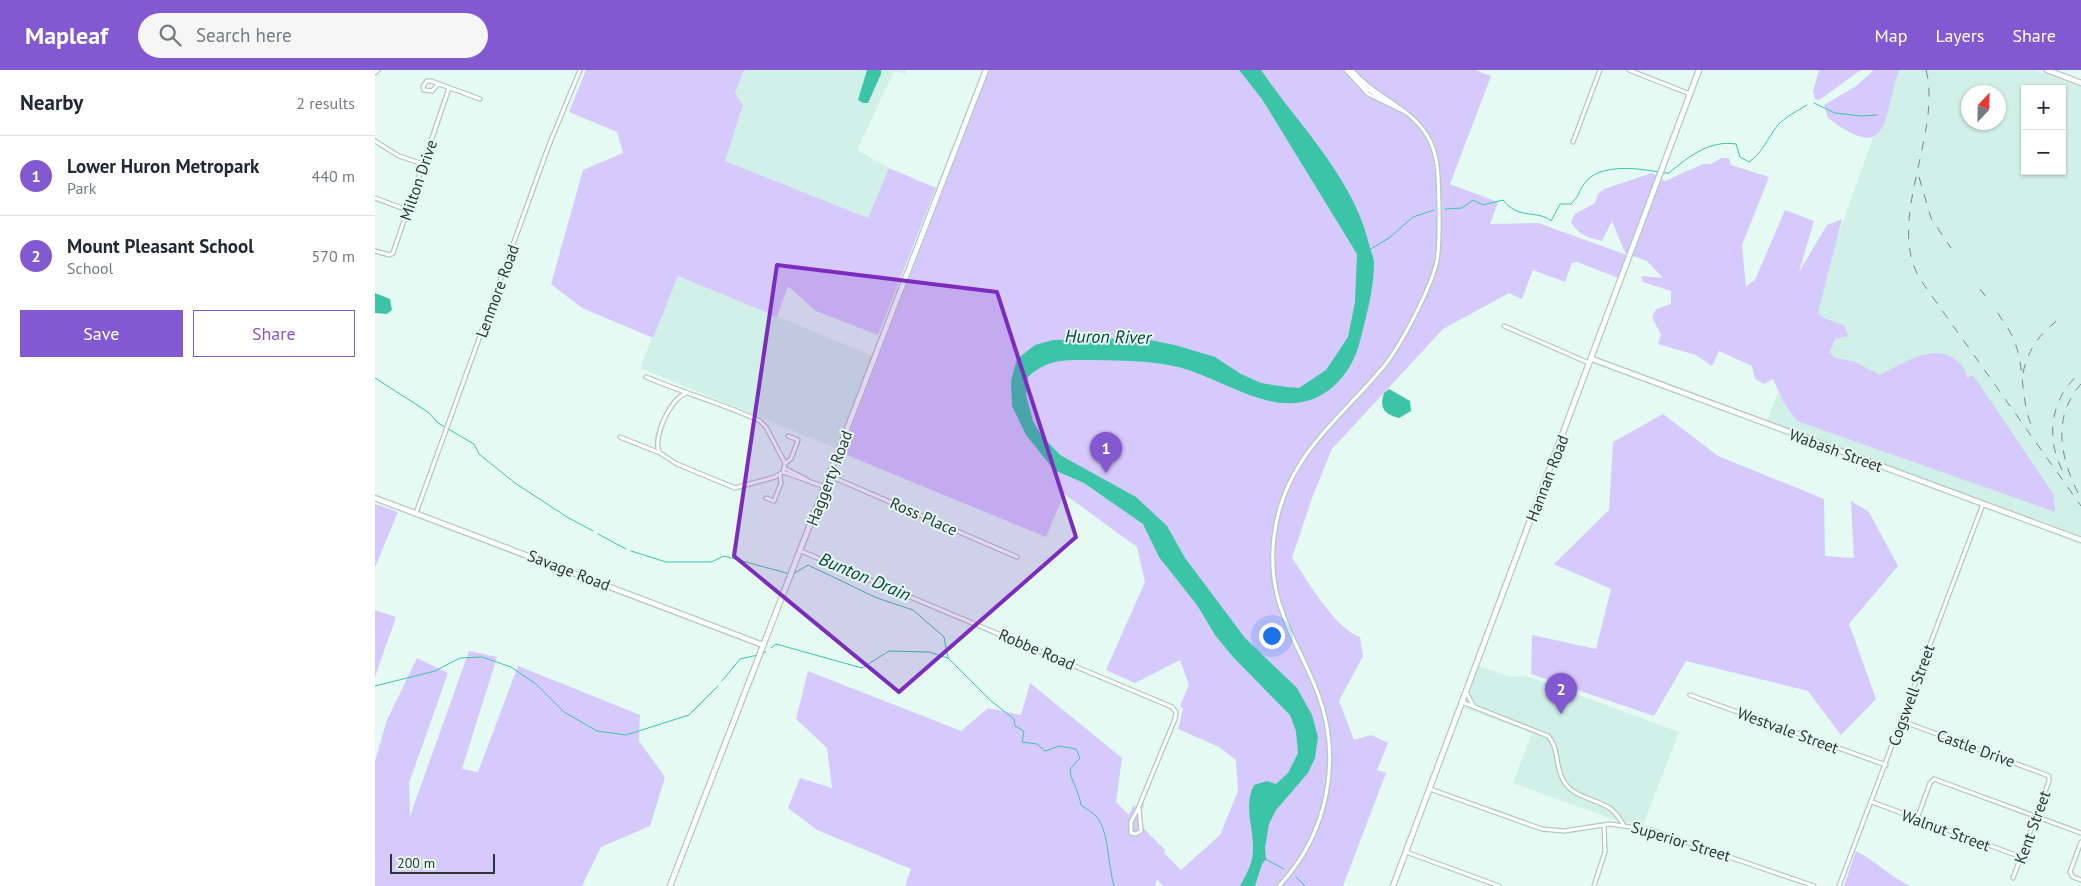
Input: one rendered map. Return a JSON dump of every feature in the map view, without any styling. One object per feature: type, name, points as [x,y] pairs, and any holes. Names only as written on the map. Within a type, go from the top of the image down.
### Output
[{"type":"street","points":[[375,74],[378,70]]},
{"type":"street","name":"Lenmore Road","points":[[416,513],[549,145],[580,70]]},
{"type":"street","name":"Haggerty Road","points":[[671,886],[986,70]]},
{"type":"street","points":[[1349,70],[1368,94],[1397,110],[1406,112]]},
{"type":"street","points":[[1279,886],[1299,861],[1316,830],[1327,795],[1330,757],[1327,728],[1320,700],[1287,630],[1277,596],[1273,565],[1276,523],[1285,491],[1299,462],[1315,441],[1389,358],[1421,300],[1435,268],[1439,242],[1437,161],[1432,145],[1424,131],[1406,112],[1349,70]]},
{"type":"street","points":[[1573,142],[1600,70]]},
{"type":"street","points":[[1629,70],[1690,94]]},
{"type":"street","name":"Hannan Road","points":[[1393,886],[1699,70]]},
{"type":"street","points":[[2047,70],[2081,83]]},
{"type":"street","points":[[438,84],[432,91],[424,90],[423,86],[427,81],[438,84],[480,99]]},
{"type":"street","name":"Milton Drive","points":[[375,251],[390,255],[393,253],[449,88]]},
{"type":"street","points":[[375,141],[399,156],[423,164]]},
{"type":"street","points":[[375,198],[407,210]]},
{"type":"street","name":"Wabash Street","points":[[1504,326],[1591,361],[2081,540]]},
{"type":"street","points":[[646,377],[685,394],[699,396],[762,423],[785,463]]},
{"type":"street","points":[[660,453],[658,439],[665,419],[673,402],[685,394]]},
{"type":"street","points":[[765,498],[774,502],[781,483],[785,463],[791,458],[798,440],[788,436]]},
{"type":"street","points":[[620,437],[660,453],[677,464],[735,488],[782,471],[825,487]]},
{"type":"street","name":"Ross Place","points":[[830,476],[1017,557]]},
{"type":"street","name":"Savage Road","points":[[375,498],[763,645]]},
{"type":"street","name":"Cogswell Street","points":[[1839,886],[1983,504]]},
{"type":"street","name":"Robbe Road","points":[[801,551],[1171,706],[1175,712],[1175,719],[1130,828],[1131,833],[1136,834],[1141,831],[1139,807]]},
{"type":"street","points":[[1466,691],[1473,705]]},
{"type":"street","name":"Westvale Street","points":[[1689,695],[1886,765]]},
{"type":"street","points":[[1462,702],[1548,736],[1554,744],[1559,772],[1565,783],[1578,794],[1613,810],[1623,824]]},
{"type":"street","name":"Castle Drive","points":[[1902,721],[2049,777]]},
{"type":"street","name":"Kent Street","points":[[2013,878],[2049,777]]},
{"type":"street","points":[[1917,819],[1930,782],[1934,779],[2081,833]]},
{"type":"street","name":"Superior Street","points":[[1430,789],[1542,829],[1564,831],[1623,824],[1664,833],[1814,886]]},
{"type":"street","name":"Walnut Street","points":[[1872,802],[2021,858]]},
{"type":"street","points":[[1594,886],[1605,852],[1604,825]]},
{"type":"street","points":[[2081,842],[2070,872],[2073,877],[2081,880]]},
{"type":"street","points":[[1406,852],[1499,886]]},
{"type":"highlighted area","points":[[777,265],[997,292],[1076,537],[899,692],[734,556]]},
{"type":"shaded area","points":[[586,70],[744,70],[735,93],[743,105],[725,161],[868,218],[889,168],[936,188],[878,335],[816,311],[788,286],[777,317],[678,276],[653,338],[582,308],[551,284],[583,170],[623,153],[617,132],[569,112]]},
{"type":"shaded area","points":[[744,70],[906,70],[905,74],[894,71],[857,150],[889,168],[868,218],[725,161],[743,105],[735,93]]},
{"type":"shaded area","points":[[867,70],[881,70],[881,74],[868,103],[863,103],[858,100]]},
{"type":"shaded area","points":[[989,70],[1475,70],[1491,76],[1450,184],[1498,202],[1490,224],[1538,223],[1627,255],[1619,278],[1577,262],[1572,263],[1565,282],[1533,270],[1522,299],[1509,293],[1443,329],[1332,449],[1312,498],[1292,558],[1331,614],[1350,632],[1360,637],[1363,656],[1339,701],[1354,740],[1371,735],[1388,743],[1377,770],[1386,773],[1343,886],[1163,886],[1157,879],[1155,886],[905,886],[911,869],[817,830],[788,808],[800,778],[832,788],[827,748],[796,719],[808,671],[961,731],[988,708],[1021,715],[1030,683],[1122,758],[1116,802],[1129,815],[1133,806],[1137,807],[1139,802],[1144,804],[1138,823],[1165,850],[1164,853],[1181,870],[1220,835],[1238,791],[1236,760],[1219,747],[1178,729],[1183,708],[1180,706],[1189,685],[1180,660],[1135,683],[1106,670],[1145,582],[1137,547],[1064,494],[1046,537],[842,453]]},
{"type":"shaded area","points":[[1239,70],[1261,70],[1339,176],[1363,223],[1374,261],[1373,282],[1359,345],[1345,373],[1329,390],[1310,400],[1291,403],[1251,396],[1192,371],[1163,364],[1134,361],[1067,360],[1051,363],[1035,371],[1028,377],[1026,395],[1033,421],[1041,435],[1060,455],[1136,497],[1167,526],[1185,558],[1245,638],[1297,688],[1312,715],[1318,737],[1315,758],[1308,773],[1276,810],[1269,824],[1265,848],[1266,859],[1262,864],[1255,886],[1240,886],[1249,869],[1253,855],[1249,801],[1254,785],[1267,781],[1276,784],[1288,773],[1298,753],[1296,731],[1290,715],[1233,657],[1215,635],[1197,605],[1159,557],[1143,524],[1084,483],[1054,470],[1026,435],[1012,406],[1011,381],[1017,359],[1035,345],[1053,340],[1140,338],[1175,345],[1215,357],[1241,374],[1261,383],[1287,387],[1299,388],[1326,370],[1348,337],[1355,302],[1357,254],[1262,99]]},
{"type":"shaded area","points":[[1819,70],[1861,70],[1819,100],[1815,99],[1813,91]]},
{"type":"shaded area","points":[[1874,70],[1899,70],[1881,130],[1874,136],[1864,137],[1849,132],[1828,118],[1824,105],[1856,86]]},
{"type":"shaded area","points":[[1897,70],[2035,70],[2081,87],[2081,536],[1766,423],[1843,222]]},
{"type":"shaded area","points":[[1721,158],[1729,158],[1731,165],[1769,177],[1742,245],[1746,286],[1755,280],[1785,210],[1814,221],[1799,272],[1827,225],[1842,219],[1818,313],[1824,318],[1845,326],[1848,336],[1835,339],[1830,352],[1835,358],[1853,361],[1880,375],[1906,361],[1925,354],[1943,354],[1955,359],[1964,369],[1967,378],[1973,375],[2054,495],[2055,512],[1797,421],[1784,403],[1773,379],[1764,384],[1755,379],[1752,366],[1719,351],[1712,366],[1696,355],[1658,344],[1661,335],[1652,317],[1656,309],[1671,304],[1671,291],[1643,282],[1641,276],[1663,278],[1647,261],[1625,253],[1612,221],[1602,241],[1580,233],[1571,222],[1575,214],[1595,203],[1598,194],[1604,189],[1652,173],[1665,181],[1703,164],[1711,164]]},
{"type":"shaded area","points":[[678,276],[873,356],[835,448],[640,368]]},
{"type":"shaded area","points":[[375,293],[390,299],[392,310],[387,314],[375,313]]},
{"type":"shaded area","points":[[1389,389],[1410,401],[1411,411],[1399,418],[1390,415],[1384,410],[1382,403],[1384,393]]},
{"type":"shaded area","points":[[1663,414],[1718,456],[1824,499],[1825,556],[1854,558],[1851,501],[1869,512],[1898,566],[1849,624],[1876,699],[1841,735],[1808,691],[1686,661],[1654,716],[1531,674],[1532,635],[1596,649],[1611,589],[1554,564],[1609,510],[1613,442]]},
{"type":"shaded area","points":[[375,504],[398,512],[375,567]]},
{"type":"shaded area","points":[[375,610],[396,617],[375,677]]},
{"type":"shaded area","points":[[469,651],[497,657],[462,769],[478,772],[518,666],[640,715],[639,741],[665,777],[650,826],[601,847],[582,886],[375,886],[375,761],[387,720],[417,658],[448,673],[409,783],[410,816]]},
{"type":"shaded area","points":[[1479,666],[1511,677],[1527,676],[1679,732],[1643,825],[1615,820],[1513,783],[1532,733],[1464,708]]},
{"type":"shaded area","points":[[1856,851],[1896,878],[1910,886],[1844,886]]},
{"type":"waterway","points":[[1814,103],[1835,113],[1862,116],[1877,115]]},
{"type":"waterway","points":[[1663,173],[1669,173],[1692,155],[1717,144],[1736,144],[1740,157],[1749,162],[1761,150],[1780,123],[1807,105]]},
{"type":"waterway","points":[[1445,209],[1462,208],[1473,200],[1483,205],[1503,200],[1515,210],[1541,216],[1551,221],[1560,204],[1571,204],[1590,177],[1608,170],[1619,169],[1640,169],[1659,172]]},
{"type":"waterway","points":[[1369,250],[1389,238],[1413,217],[1434,210]]},
{"type":"waterway","name":"Bunton Drain","points":[[375,378],[428,412],[438,423],[474,444],[479,454],[515,483],[567,517],[593,531]]},
{"type":"waterway","name":"Bunton Drain","points":[[598,534],[626,549]]},
{"type":"waterway","name":"Bunton Drain","points":[[631,551],[666,562],[711,562],[724,556],[790,574]]},
{"type":"waterway","name":"Bunton Drain","points":[[793,574],[808,565],[877,598],[913,610],[944,637],[948,658],[990,700],[1014,719],[1015,726],[1024,731],[1022,742],[1037,744],[1045,751],[1059,746],[1076,749],[1080,758],[1070,769],[1072,778],[1081,805],[1096,816],[1105,834],[1114,886]]},
{"type":"waterway","points":[[771,648],[776,644],[862,668],[889,651],[929,652],[948,658]]},
{"type":"waterway","points":[[762,654],[766,652]]},
{"type":"waterway","points":[[722,681],[740,659],[758,655]]},
{"type":"waterway","points":[[375,686],[435,671],[460,658],[482,657],[511,667],[536,684],[564,712],[597,731],[626,735],[689,715],[718,686]]},
{"type":"waterway","points":[[1265,859],[1284,869]]},
{"type":"waterway","points":[[1296,877],[1305,886]]},
{"type":"railway","points":[[1926,70],[1929,95],[1927,122],[1911,206],[1909,233],[1912,259],[1922,282],[2081,506]]},
{"type":"railway","points":[[1919,177],[1931,218],[1951,248]]},
{"type":"railway","points":[[1980,289],[1989,301]]},
{"type":"railway","points":[[1998,313],[2012,336],[2018,351],[2026,409],[2034,431]]},
{"type":"railway","points":[[2023,373],[2032,348],[2042,334],[2063,316]]},
{"type":"railway","points":[[2062,470],[2054,444],[2054,418],[2057,405],[2063,393],[2081,372]]},
{"type":"railway","points":[[2078,493],[2067,465],[2062,437],[2066,410],[2081,384]]},
{"type":"place","name":"Lower Huron Metropark","points":[[1106,473]]},
{"type":"place","name":"Mount Pleasant School","points":[[1561,714]]},
{"type":"water label","name":"Huron River","points":[[1108,337]]}]
